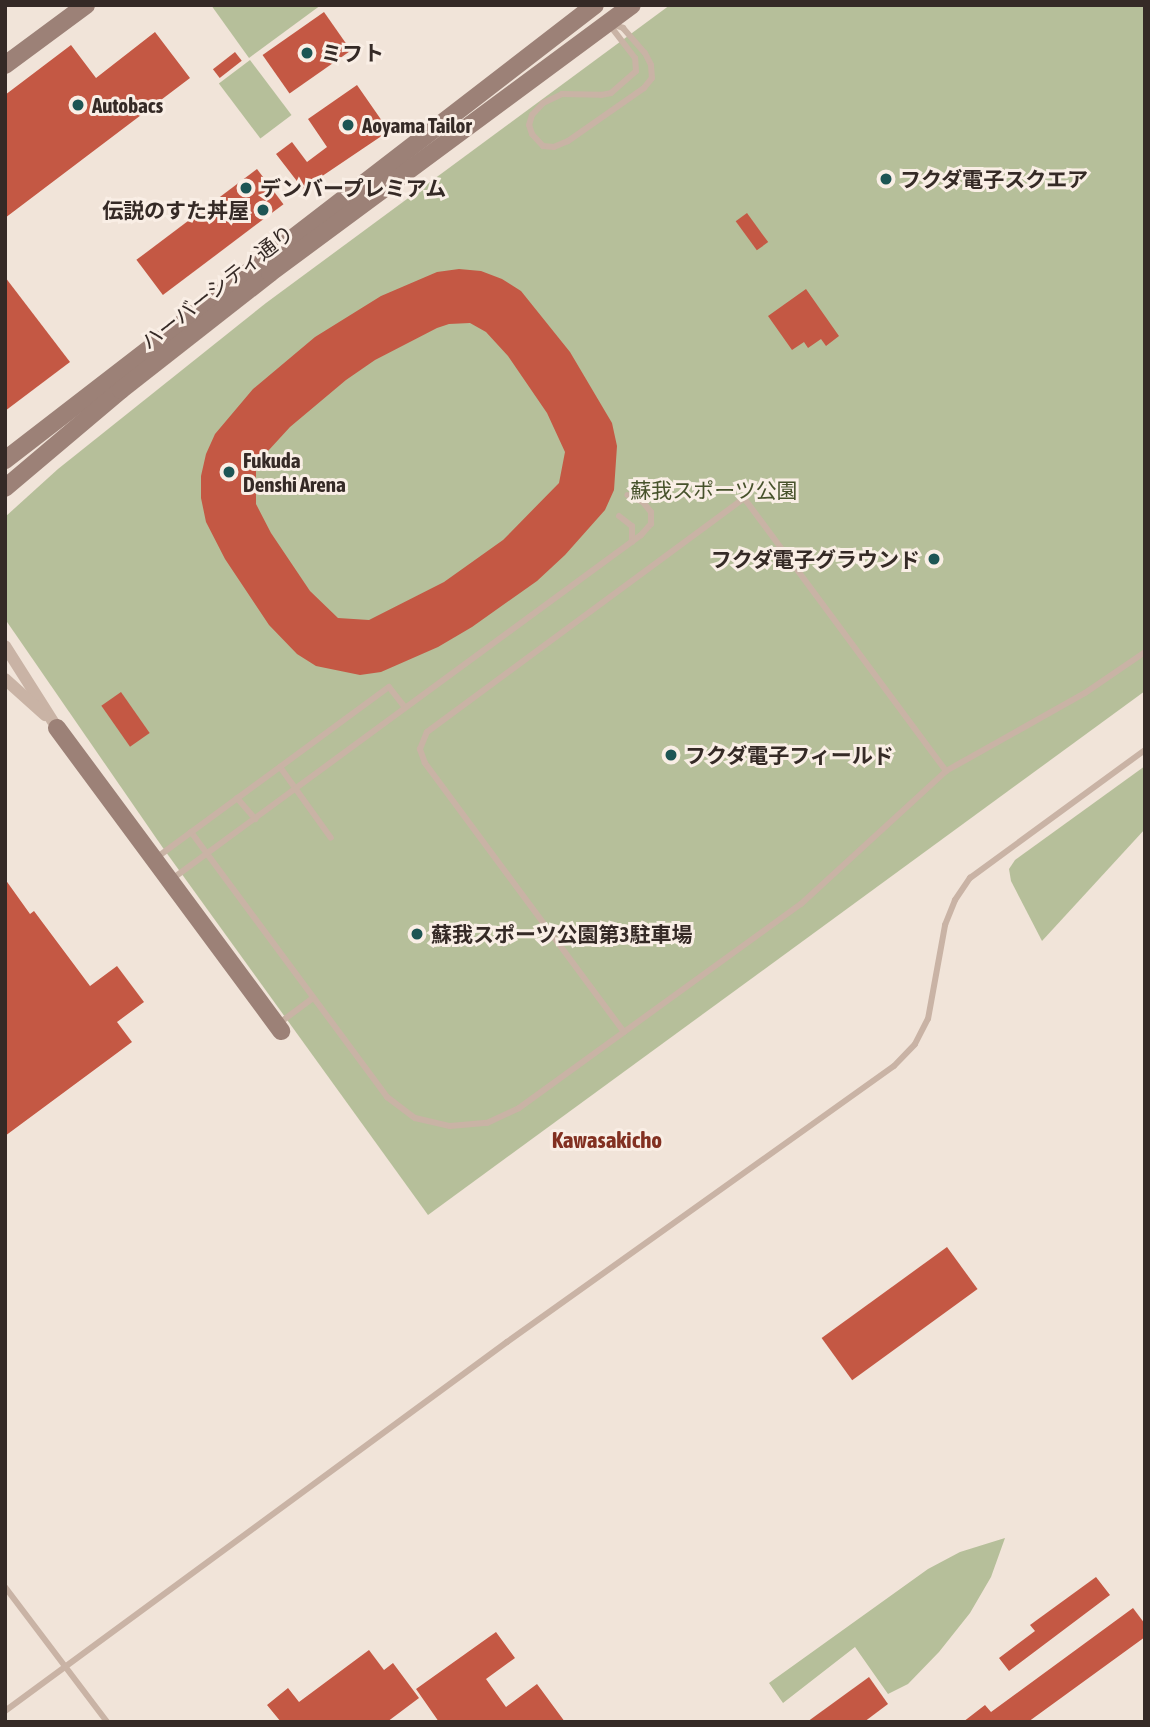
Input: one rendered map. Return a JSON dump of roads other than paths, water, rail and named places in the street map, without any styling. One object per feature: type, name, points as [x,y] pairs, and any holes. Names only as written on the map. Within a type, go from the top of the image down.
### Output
[{"type":"street","points":[[5,65],[86,5]]},
{"type":"street","points":[[595,5],[608,23]]},
{"type":"street","name":"ハーバーシティ通り","points":[[5,460],[215,296],[420,143],[513,66],[595,5]]},
{"type":"street","name":"ハーバーシティ通り","points":[[5,488],[121,390],[270,273],[632,5]]},
{"type":"street","points":[[5,646],[57,728],[279,1028]]},
{"type":"street","points":[[15,659],[12,670],[5,676],[57,728]]},
{"type":"lane","points":[[608,23],[623,28],[645,53],[651,65],[652,78],[643,88],[568,141],[554,147],[543,146],[532,134],[529,125],[532,115],[543,103],[562,94],[601,96],[611,93],[636,71],[635,58],[608,23]]},
{"type":"lane","points":[[169,881],[404,706],[632,543],[647,530],[652,517],[643,502],[627,495]]},
{"type":"lane","points":[[624,1032],[425,763],[420,748],[427,732],[744,498],[946,771]]},
{"type":"lane","points":[[619,516],[632,526],[632,543]]},
{"type":"lane","points":[[191,832],[387,1097],[415,1118],[450,1126],[487,1124],[519,1108],[801,904],[946,771],[1085,693],[1145,652]]},
{"type":"lane","points":[[154,860],[389,687],[404,706]]},
{"type":"lane","points":[[5,1711],[399,1420],[894,1066],[915,1044],[928,1019],[945,925],[955,900],[970,878],[1145,750]]},
{"type":"lane","points":[[280,767],[331,838]]},
{"type":"lane","points":[[237,798],[255,819]]},
{"type":"lane","points":[[279,1028],[313,998]]},
{"type":"lane","points":[[5,1587],[107,1722]]},
{"type":"place","name":"ミフト","points":[[307,53]]},
{"type":"place","name":"Autobacs","points":[[78,105]]},
{"type":"place","name":"Aoyama Tailor","points":[[348,125]]},
{"type":"place","name":"フクダ電子スクエア","points":[[886,179]]},
{"type":"place","name":"デンバープレミアム","points":[[246,188]]},
{"type":"place","name":"伝説のすた丼屋","points":[[263,210]]},
{"type":"place","name":"Fukuda Denshi Arena","points":[[229,472]]},
{"type":"place","name":"フクダ電子グラウンド","points":[[934,559]]},
{"type":"place","name":"フクダ電子フィールド","points":[[671,755]]},
{"type":"place","name":"蘇我スポーツ公園第3駐車場","points":[[417,934]]},
{"type":"district","name":"Kawasakicho","points":[[607,1140]]},
{"type":"park label","name":"蘇我スポーツ公園","points":[[714,490]]}]
